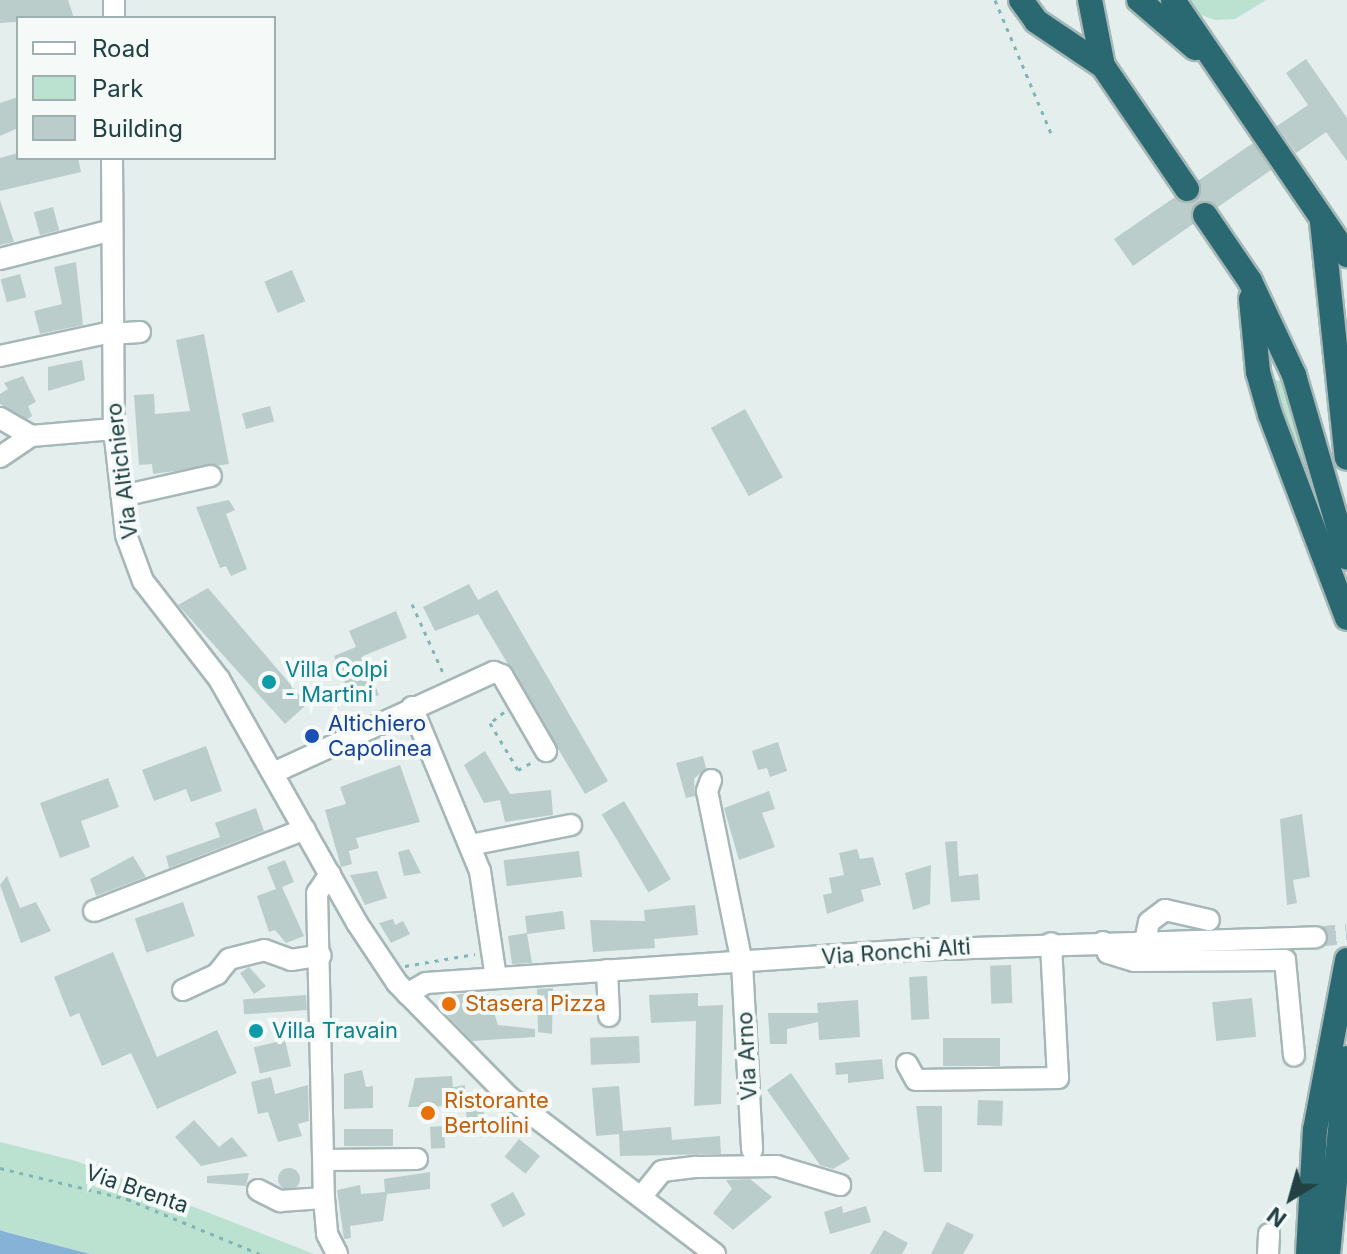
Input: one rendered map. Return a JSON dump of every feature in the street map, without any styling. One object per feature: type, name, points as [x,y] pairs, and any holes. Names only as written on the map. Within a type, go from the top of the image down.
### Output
[{"type":"highway","points":[[1021,0],[1036,21],[1103,66],[1187,189]]},
{"type":"highway","points":[[1090,0],[1103,66]]},
{"type":"highway","points":[[1139,0],[1209,59]]},
{"type":"highway","points":[[1173,0],[1209,59],[1346,250]]},
{"type":"highway","points":[[1205,215],[1250,281],[1294,375],[1347,557]]},
{"type":"highway","points":[[1321,217],[1347,458]]},
{"type":"highway","points":[[1250,281],[1262,386],[1347,618]]},
{"type":"highway","points":[[1308,1254],[1315,1130],[1347,960]]},
{"type":"highway","points":[[1328,1254],[1347,1058]]},
{"type":"street","name":"Via Altichiero","points":[[112,160],[114,429],[122,496],[143,581],[219,679],[330,874],[407,994],[498,1087],[715,1254]]},
{"type":"street","points":[[0,259],[112,230]]},
{"type":"street","points":[[0,356],[111,333],[140,332]]},
{"type":"street","points":[[0,418],[31,436]]},
{"type":"street","points":[[0,457],[31,436],[114,429]]},
{"type":"street","points":[[122,496],[211,476]]},
{"type":"street","points":[[273,773],[494,672],[502,675],[542,755]]},
{"type":"street","points":[[412,707],[480,871],[496,978]]},
{"type":"street","points":[[711,780],[707,791],[742,963]]},
{"type":"street","points":[[470,845],[571,825]]},
{"type":"street","points":[[94,911],[305,829]]},
{"type":"street","points":[[330,874],[317,893],[321,955],[324,1198],[327,1234],[337,1254]]},
{"type":"street","points":[[1145,941],[1149,922],[1165,910],[1209,920]]},
{"type":"street","name":"Via Ronchi Alti","points":[[407,994],[426,983],[607,970],[902,956],[1051,943],[1316,937]]},
{"type":"street","points":[[1103,942],[1108,953],[1134,961],[1285,960],[1294,1056]]},
{"type":"street","points":[[907,1064],[916,1080],[1058,1078],[1051,943]]},
{"type":"street","points":[[183,990],[241,956],[264,950],[291,960],[321,955]]},
{"type":"street","name":"Via Arno","points":[[742,963],[752,1150]]},
{"type":"street","points":[[607,970],[609,1016]]},
{"type":"street","points":[[325,1160],[417,1159]]},
{"type":"street","points":[[641,1197],[662,1171],[697,1167],[777,1166],[840,1185]]},
{"type":"street","points":[[258,1190],[280,1201],[324,1198]]},
{"type":"path","points":[[995,0],[1053,138]]},
{"type":"path","points":[[412,604],[447,680]]},
{"type":"path","points":[[498,702],[505,714],[490,723],[518,770],[542,755]]},
{"type":"path","points":[[404,966],[472,958],[476,946]]},
{"type":"path","name":"Via Brenta","points":[[0,1168],[127,1199],[260,1254]]},
{"type":"green space","points":[[1190,0],[1266,0],[1235,19],[1215,20],[1199,14]]},
{"type":"green space","points":[[1288,379],[1347,579],[1347,600],[1275,416],[1274,381]]},
{"type":"green space","points":[[0,1142],[76,1161],[314,1254],[90,1254],[0,1230]]},
{"type":"water","points":[[0,1230],[6,1232],[90,1254],[0,1254]]},
{"type":"building","points":[[0,0],[68,0],[73,16],[16,16],[16,22],[0,23]]},
{"type":"building","points":[[1306,59],[1347,118],[1347,161],[1326,132],[1296,153],[1277,126],[1308,105],[1286,73]]},
{"type":"building","points":[[16,98],[16,129],[0,136],[0,103]]},
{"type":"building","points":[[1253,143],[1271,170],[1218,207],[1196,203],[1193,224],[1133,266],[1114,239],[1175,197],[1196,201],[1199,180]]},
{"type":"building","points":[[16,154],[16,160],[78,160],[81,172],[0,191],[0,158]]},
{"type":"building","points":[[0,200],[14,242],[0,245]]},
{"type":"building","points":[[53,207],[59,230],[40,235],[34,212]]},
{"type":"building","points":[[76,262],[83,325],[40,334],[34,311],[62,304],[54,267]]},
{"type":"building","points":[[292,270],[305,301],[278,313],[264,282]]},
{"type":"building","points":[[20,274],[26,297],[7,302],[1,279]]},
{"type":"building","points":[[204,334],[229,464],[153,474],[152,464],[139,465],[134,395],[154,394],[155,414],[190,411],[176,340]]},
{"type":"building","points":[[82,360],[85,380],[48,391],[48,367]]},
{"type":"building","points":[[23,376],[36,402],[28,406],[32,416],[27,419],[0,404],[0,394],[8,389],[4,383]]},
{"type":"building","points":[[270,406],[274,421],[246,429],[242,414]]},
{"type":"building","points":[[745,409],[783,477],[749,496],[711,428]]},
{"type":"building","points":[[229,500],[235,510],[226,514],[247,569],[231,576],[226,566],[220,568],[196,507]]},
{"type":"building","points":[[469,584],[478,600],[497,590],[608,781],[585,794],[478,614],[435,631],[423,607]]},
{"type":"building","points":[[208,588],[302,698],[305,706],[285,724],[178,605]]},
{"type":"building","points":[[396,611],[407,638],[363,656],[379,695],[354,705],[334,656],[356,647],[349,631]]},
{"type":"building","points":[[778,742],[787,771],[770,777],[767,768],[758,770],[752,751]]},
{"type":"building","points":[[206,746],[222,791],[191,802],[186,789],[154,801],[142,770]]},
{"type":"building","points":[[485,751],[510,794],[551,790],[553,815],[505,822],[500,800],[484,803],[464,765]]},
{"type":"building","points":[[703,756],[706,768],[694,779],[695,796],[686,798],[676,763]]},
{"type":"building","points":[[400,765],[420,822],[356,838],[359,848],[349,851],[352,864],[341,867],[325,810],[346,804],[340,787]]},
{"type":"building","points":[[108,778],[119,807],[81,821],[90,847],[60,858],[40,803]]},
{"type":"building","points":[[769,791],[775,809],[762,813],[775,847],[739,860],[724,808]]},
{"type":"building","points":[[624,801],[671,879],[649,892],[602,814]]},
{"type":"building","points":[[256,808],[264,831],[169,868],[166,856],[220,837],[215,823]]},
{"type":"building","points":[[1302,814],[1310,877],[1293,880],[1297,903],[1287,905],[1280,819]]},
{"type":"building","points":[[957,841],[959,876],[978,874],[980,900],[951,902],[945,842]]},
{"type":"building","points":[[409,849],[421,873],[404,876],[398,852]]},
{"type":"building","points":[[857,849],[860,859],[873,857],[881,885],[861,890],[864,901],[827,914],[823,895],[832,893],[829,878],[844,875],[839,853]]},
{"type":"building","points":[[579,851],[582,877],[507,886],[504,860]]},
{"type":"building","points":[[133,856],[146,877],[96,896],[90,879]]},
{"type":"building","points":[[285,860],[294,882],[282,887],[304,936],[286,943],[275,930],[269,932],[257,896],[276,889],[267,867]]},
{"type":"building","points":[[931,865],[930,904],[913,910],[905,873]]},
{"type":"building","points":[[377,871],[387,898],[365,905],[350,875]]},
{"type":"building","points":[[7,876],[20,908],[36,902],[51,931],[21,943],[0,885]]},
{"type":"building","points":[[183,902],[195,936],[146,953],[135,919]]},
{"type":"building","points":[[695,905],[698,935],[654,939],[655,948],[593,952],[590,920],[645,921],[644,910]]},
{"type":"building","points":[[563,911],[565,929],[527,934],[532,963],[512,964],[508,936],[527,933],[525,916]]},
{"type":"building","points":[[393,919],[395,925],[403,921],[410,934],[391,943],[379,923]]},
{"type":"building","points":[[113,952],[157,1057],[217,1030],[237,1073],[157,1109],[131,1053],[102,1066],[79,1013],[70,1017],[54,977]]},
{"type":"building","points":[[1011,965],[1012,1003],[991,1004],[990,966]]},
{"type":"building","points":[[249,967],[266,986],[254,994],[240,973]]},
{"type":"building","points":[[927,976],[929,1019],[911,1020],[909,977]]},
{"type":"building","points":[[553,988],[552,1034],[538,1032],[537,989]]},
{"type":"building","points":[[698,993],[698,1006],[723,1005],[721,1104],[694,1106],[696,1021],[651,1023],[649,995]]},
{"type":"building","points":[[460,994],[488,994],[498,1025],[535,1029],[535,1037],[472,1041],[448,1016],[443,1000]]},
{"type":"building","points":[[306,995],[307,1010],[244,1014],[243,999]]},
{"type":"building","points":[[1252,998],[1256,1037],[1216,1041],[1212,1002]]},
{"type":"building","points":[[858,1000],[860,1037],[819,1040],[818,1022],[787,1029],[787,1044],[770,1044],[768,1013],[818,1013],[817,1003]]},
{"type":"building","points":[[639,1036],[640,1063],[591,1065],[590,1038]]},
{"type":"building","points":[[943,1038],[1000,1038],[1000,1066],[943,1066]]},
{"type":"building","points":[[285,1040],[291,1066],[260,1074],[254,1047]]},
{"type":"building","points":[[882,1059],[884,1079],[848,1083],[848,1074],[836,1075],[835,1063]]},
{"type":"building","points":[[362,1070],[366,1087],[373,1086],[373,1108],[344,1109],[344,1074]]},
{"type":"building","points":[[791,1073],[850,1159],[833,1169],[820,1165],[767,1090]]},
{"type":"building","points":[[452,1076],[453,1087],[465,1085],[465,1097],[483,1095],[485,1134],[467,1127],[466,1112],[457,1112],[456,1106],[408,1107],[415,1078]]},
{"type":"building","points":[[271,1077],[275,1094],[308,1085],[309,1121],[298,1124],[302,1136],[278,1142],[268,1112],[258,1114],[251,1082]]},
{"type":"building","points":[[619,1086],[623,1131],[671,1127],[672,1140],[720,1136],[721,1154],[620,1156],[619,1134],[596,1136],[592,1088]]},
{"type":"building","points":[[978,1100],[1003,1101],[1002,1126],[977,1125]]},
{"type":"building","points":[[916,1106],[942,1106],[942,1172],[924,1172]]},
{"type":"building","points":[[194,1120],[219,1147],[232,1137],[248,1156],[201,1166],[175,1137]]},
{"type":"building","points":[[444,1126],[445,1148],[431,1149],[430,1127]]},
{"type":"building","points":[[344,1129],[393,1129],[393,1146],[344,1146]]},
{"type":"building","points":[[519,1139],[540,1156],[526,1174],[505,1157]]},
{"type":"building","points":[[289,1168],[297,1171],[300,1179],[297,1187],[289,1190],[281,1187],[278,1179],[281,1171]]},
{"type":"building","points":[[430,1172],[430,1189],[387,1194],[383,1221],[350,1226],[351,1238],[344,1239],[337,1190],[360,1185],[361,1194],[385,1192],[384,1179]]},
{"type":"building","points":[[249,1173],[246,1186],[207,1183],[207,1176]]},
{"type":"building","points":[[750,1179],[772,1197],[733,1230],[713,1213],[732,1189],[726,1180]]},
{"type":"building","points":[[513,1192],[526,1215],[503,1227],[490,1205]]},
{"type":"building","points":[[842,1206],[843,1213],[866,1206],[871,1222],[830,1234],[824,1212]]},
{"type":"building","points":[[947,1222],[974,1235],[963,1254],[931,1254]]},
{"type":"building","points":[[884,1230],[908,1243],[902,1254],[870,1254]]},
{"type":"tunnel","points":[[1316,937],[1347,934]]},
{"type":"place","name":"Villa Colpi - Martini","points":[[269,682]]},
{"type":"place","name":"Altichiero Capolinea","points":[[312,736]]},
{"type":"place","name":"Stasera Pizza","points":[[449,1004]]},
{"type":"place","name":"Villa Travain","points":[[256,1031]]},
{"type":"place","name":"Ristorante Bertolini","points":[[428,1113]]}]
